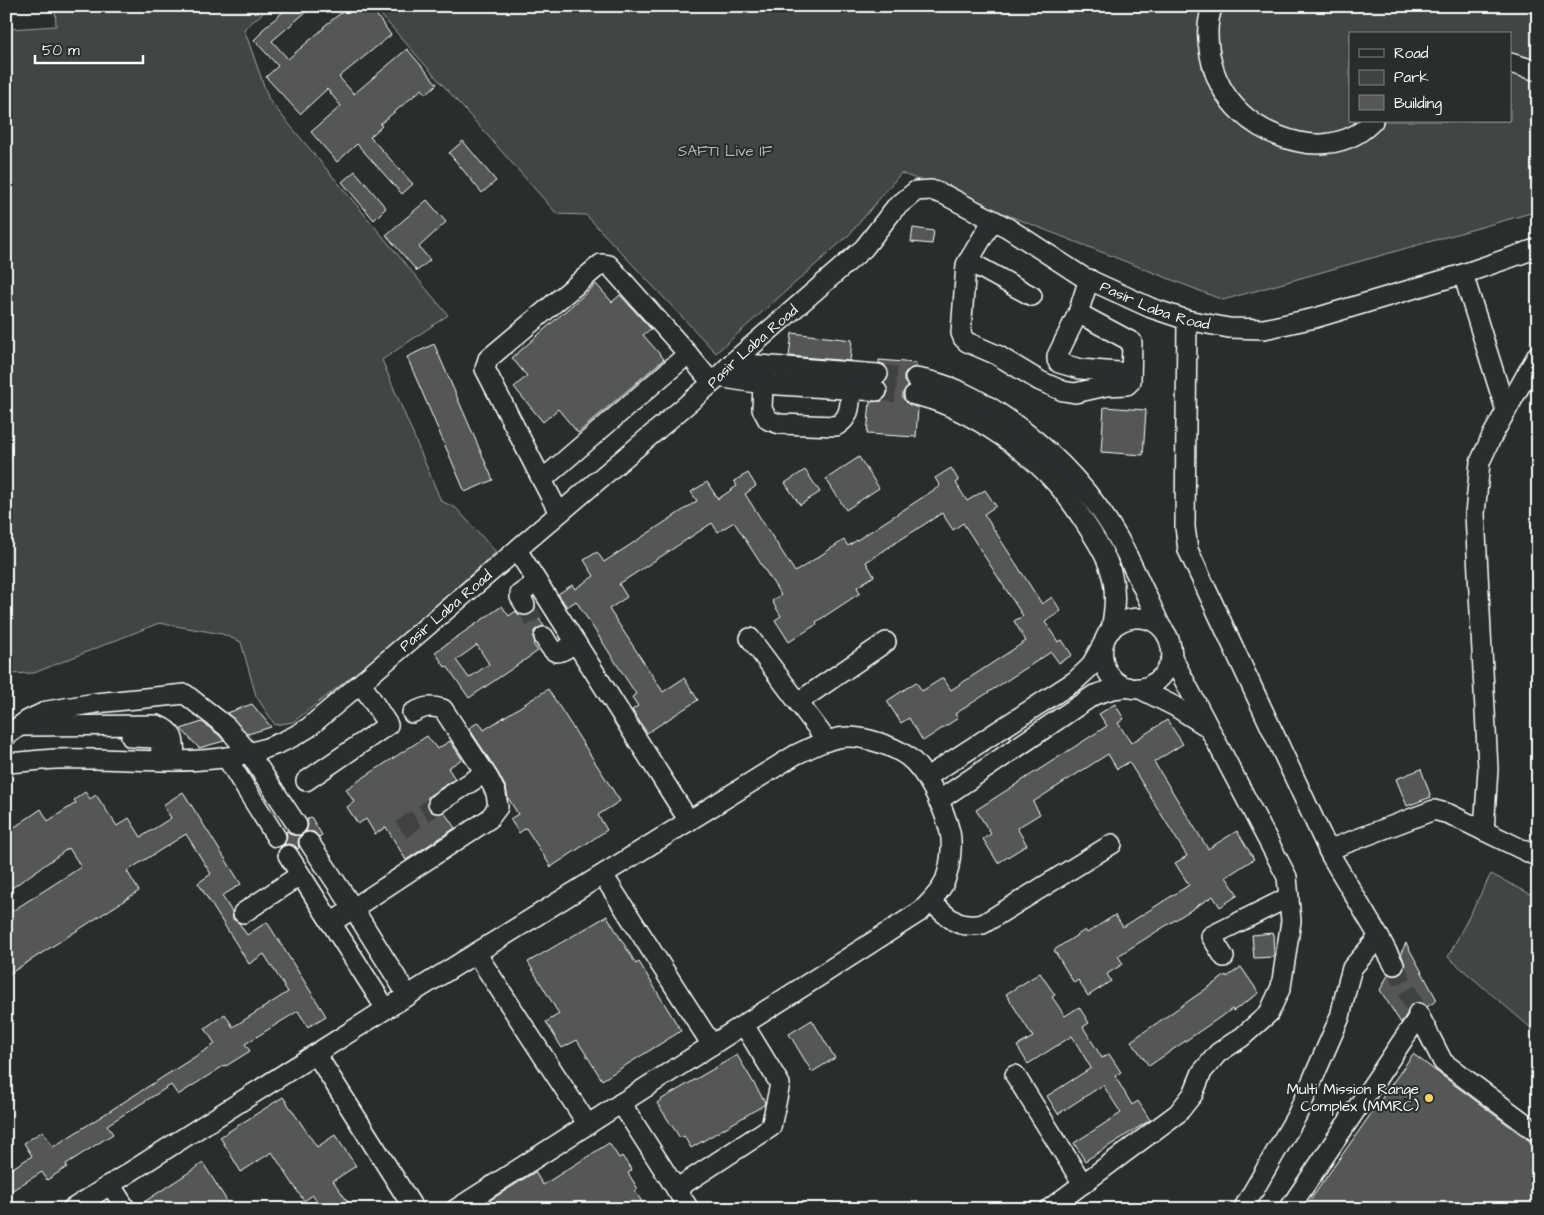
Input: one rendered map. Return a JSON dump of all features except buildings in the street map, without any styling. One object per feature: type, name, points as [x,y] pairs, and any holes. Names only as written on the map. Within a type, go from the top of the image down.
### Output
[{"type":"street","points":[[1213,6],[1210,12],[1207,36],[1213,70],[1226,95],[1241,114],[1265,131],[1278,137],[1309,144],[1326,144],[1355,135],[1372,122]]},
{"type":"street","points":[[1512,64],[1538,72]]},
{"type":"street","name":"Pasir Laba Road","points":[[6,763],[56,759],[168,760],[226,757],[270,748],[292,739],[361,684],[714,380],[864,248],[895,208],[916,192],[931,190],[945,195],[1008,228],[1089,280],[1151,308],[1187,320],[1229,328],[1264,329],[1315,318],[1463,274],[1538,248]]},
{"type":"street","points":[[993,220],[966,265],[963,338],[967,342],[997,355],[1040,381],[1062,391],[1075,393],[1109,385],[1127,385],[1131,381],[1133,345],[1131,340],[1078,313]]},
{"type":"street","points":[[968,261],[1032,296]]},
{"type":"street","points":[[559,513],[485,369],[488,359],[601,264],[604,264],[609,265],[688,354],[714,380],[851,389],[878,382],[732,363]]},
{"type":"street","points":[[1463,274],[1506,411]]},
{"type":"street","points":[[1089,280],[1078,313],[1057,356],[1057,360],[1059,363],[1080,369],[1131,373]]},
{"type":"street","points":[[1187,320],[1185,527],[1188,550],[1328,850],[1394,966]]},
{"type":"street","points":[[542,480],[688,354]]},
{"type":"street","points":[[1484,831],[1488,770],[1475,514],[1480,462],[1492,436],[1538,354]]},
{"type":"street","points":[[763,384],[762,409],[764,415],[768,420],[780,424],[836,426],[841,423],[849,412],[851,389]]},
{"type":"street","points":[[1049,1209],[1072,1202],[1083,1184],[1178,1113],[1193,1094],[1202,1072],[1218,1053],[1242,1038],[1269,1014],[1281,987],[1291,921],[1287,877],[1172,657],[1170,641],[1161,627],[1118,538],[1087,492],[1066,468],[1018,426],[968,394],[946,385],[914,386],[984,425],[1030,459],[1055,482],[1087,526],[1102,550],[1109,566],[1116,602],[1102,652],[1106,670],[1112,678],[1174,706],[1207,727]]},
{"type":"street","points":[[517,550],[689,821]]},
{"type":"street","points":[[525,605],[520,594],[537,582]]},
{"type":"street","points":[[927,777],[1075,681],[1090,667],[1107,636],[1120,623],[1136,618],[1152,621],[1161,627]]},
{"type":"street","points":[[544,637],[555,653],[576,643]]},
{"type":"street","points":[[750,638],[827,741]]},
{"type":"street","points":[[798,702],[886,642]]},
{"type":"street","points":[[938,801],[1094,695],[1112,689],[1147,687],[1160,679],[1169,667],[1172,657]]},
{"type":"street","points":[[306,781],[388,724],[361,684]]},
{"type":"street","points":[[13,731],[28,720],[47,711],[96,703],[185,694],[227,727],[249,753],[297,825]]},
{"type":"street","points":[[331,923],[489,819],[498,807],[496,793],[485,773],[443,709],[432,706],[412,713]]},
{"type":"street","points":[[13,731],[61,725],[157,725],[166,728],[174,738],[168,760]]},
{"type":"street","points":[[72,1209],[476,953],[795,755],[827,741],[850,737],[884,744],[907,756],[927,777],[950,833],[948,870],[943,884],[930,902],[921,911],[456,1209]]},
{"type":"street","points":[[226,757],[276,837]]},
{"type":"street","points":[[438,803],[485,773]]},
{"type":"street","points":[[1328,850],[1434,810],[1449,814],[1538,857]]},
{"type":"street","points":[[309,842],[408,996]]},
{"type":"street","points":[[930,902],[954,922],[969,927],[983,924],[1112,844]]},
{"type":"street","points":[[288,855],[386,1010]]},
{"type":"street","points":[[243,913],[300,875]]},
{"type":"street","points":[[603,875],[712,1045]]},
{"type":"street","points":[[1224,958],[1211,936],[1289,897]]},
{"type":"street","points":[[1242,1209],[1297,1115],[1340,1017],[1352,968],[1379,937]]},
{"type":"street","points":[[476,953],[588,1125]]},
{"type":"street","points":[[1289,1209],[1418,1014],[1443,1062],[1538,1133]]},
{"type":"street","points":[[676,1189],[772,1127],[780,1084],[744,1025]]},
{"type":"street","points":[[316,1054],[414,1209]]},
{"type":"street","points":[[1015,1075],[1083,1184]]},
{"type":"street","points":[[621,1103],[689,1209]]},
{"type":"street","points":[[110,1184],[126,1209]]},
{"type":"green space","points":[[55,6],[271,6],[244,29],[269,100],[448,315],[382,360],[441,501],[456,508],[496,552],[391,646],[293,722],[275,725],[256,696],[241,642],[222,634],[159,623],[34,673],[6,674],[6,67],[12,66],[10,29],[56,26]]},
{"type":"green space","name":"SAFTI Live IF","points":[[373,6],[1538,6],[1538,211],[1223,300],[901,173],[849,235],[716,353],[586,215],[557,214]]},
{"type":"green space","points":[[1491,874],[1538,898],[1538,1034],[1448,957]]},
{"type":"tunnel","points":[[878,374],[915,378]]},
{"type":"tunnel","points":[[877,391],[914,395]]},
{"type":"tunnel","points":[[525,605],[544,637]]},
{"type":"tunnel","points":[[401,830],[438,803]]},
{"type":"tunnel","points":[[1394,965],[1418,1013]]},
{"type":"place","name":"Multi Mission Range Complex (MMRC)","points":[[1429,1098]]}]
